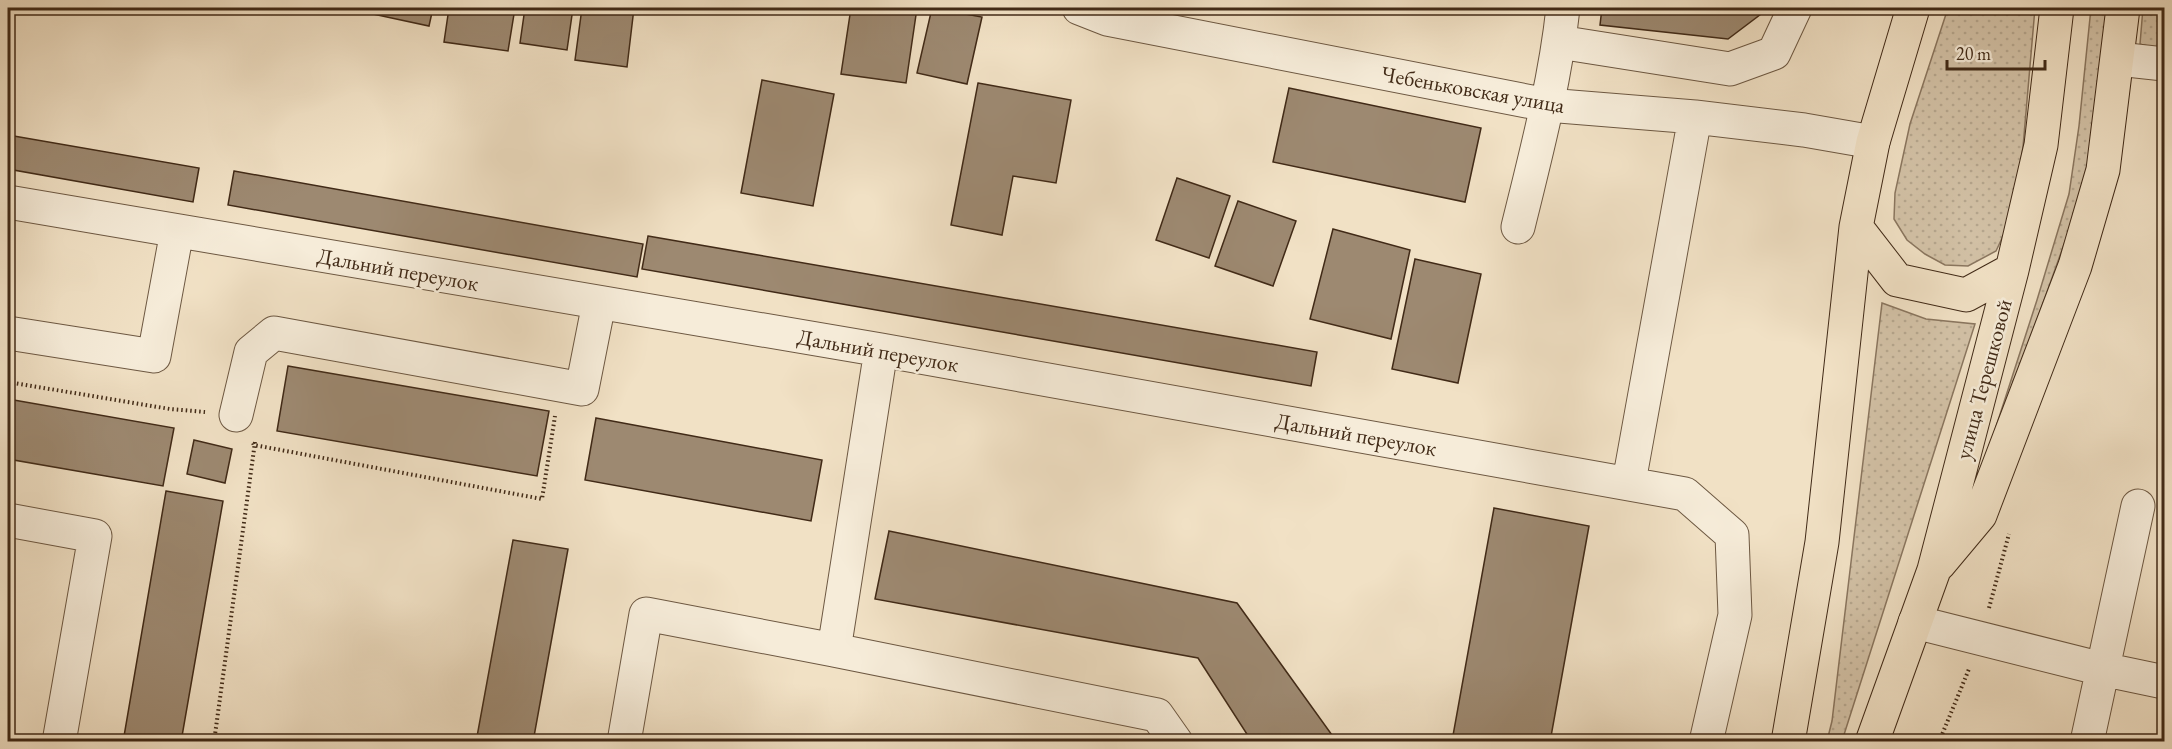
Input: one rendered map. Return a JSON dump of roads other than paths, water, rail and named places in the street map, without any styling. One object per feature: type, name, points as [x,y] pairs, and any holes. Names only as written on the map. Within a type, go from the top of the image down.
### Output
[{"type":"main road","points":[[1788,741],[1822,543],[1856,227],[1873,142],[1913,8]]},
{"type":"main road","name":"улица Терешковой","points":[[1872,741],[1934,570],[2012,270],[2041,145],[2057,8]]},
{"type":"main road","points":[[1934,570],[1980,515],[2074,266],[2103,170],[2123,8]]},
{"type":"main road","points":[[1856,227],[1897,280],[1966,295],[2012,270]]},
{"type":"street","name":"Чебеньковская улица","points":[[1079,8],[1107,19],[1547,105],[1695,117],[1804,130],[1873,142]]},
{"type":"street","points":[[1518,227],[1547,105],[1563,8]]},
{"type":"street","points":[[1559,42],[1730,69],[1774,53],[1795,8]]},
{"type":"street","points":[[2118,59],[2164,64]]},
{"type":"street","points":[[1629,482],[1695,117]]},
{"type":"street","name":"Дальний переулок","points":[[8,202],[881,350],[1629,482],[1685,494],[1732,535],[1735,615],[1706,741]]},
{"type":"street","points":[[8,333],[154,356],[177,231]]},
{"type":"street","points":[[246,424],[251,352],[274,333],[582,389],[599,303]]},
{"type":"street","points":[[834,650],[881,350]]},
{"type":"street","points":[[2087,741],[2138,506]]},
{"type":"street","points":[[8,520],[95,536],[59,741]]},
{"type":"street","points":[[624,741],[646,614],[1157,716],[1176,741]]},
{"type":"street","points":[[1915,622],[2102,669],[2164,682]]}]
